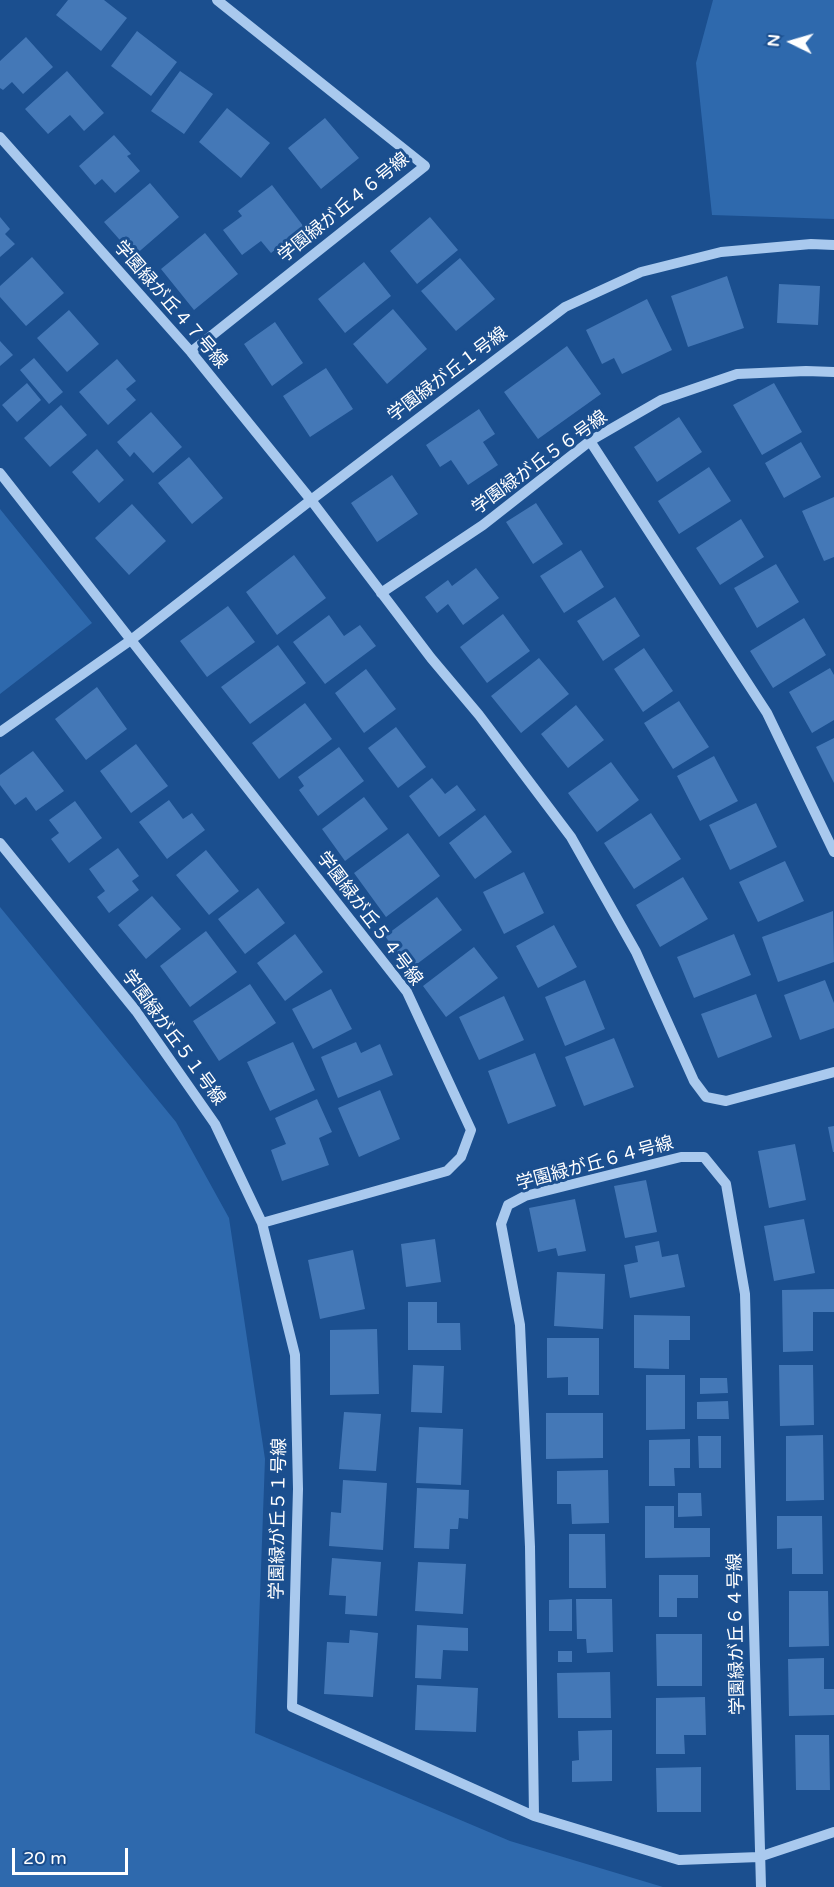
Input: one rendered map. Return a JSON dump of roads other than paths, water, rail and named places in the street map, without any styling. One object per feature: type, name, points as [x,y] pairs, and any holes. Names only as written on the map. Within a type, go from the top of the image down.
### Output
[{"type":"street","name":"学園緑が丘４６号線","points":[[191,352],[425,166],[217,0]]},
{"type":"street","name":"学園緑が丘４７号線","points":[[0,137],[191,352],[311,500],[571,837],[636,952],[694,1082],[706,1097],[726,1101],[834,1072]]},
{"type":"street","name":"学園緑が丘１号線","points":[[130,640],[565,308],[641,272],[721,252],[811,244],[834,245]]},
{"type":"street","name":"学園緑が丘５６号線","points":[[381,592],[483,525],[590,441],[661,400],[737,374],[834,372]]},
{"type":"street","points":[[590,441],[767,713],[834,852]]},
{"type":"street","points":[[0,473],[130,640],[0,732]]},
{"type":"street","name":"学園緑が丘５４号線","points":[[130,640],[407,992],[471,1130],[461,1157],[447,1172],[262,1223]]},
{"type":"street","name":"学園緑が丘５１号線","points":[[0,843],[136,1011],[215,1124],[262,1223],[295,1354],[298,1489],[292,1707],[534,1816],[679,1860],[759,1857],[834,1832]]},
{"type":"street","name":"学園緑が丘６４号線","points":[[534,1816],[530,1547],[520,1325],[501,1224],[508,1205],[525,1196],[681,1157],[704,1158],[726,1184],[745,1294],[761,1887]]}]
